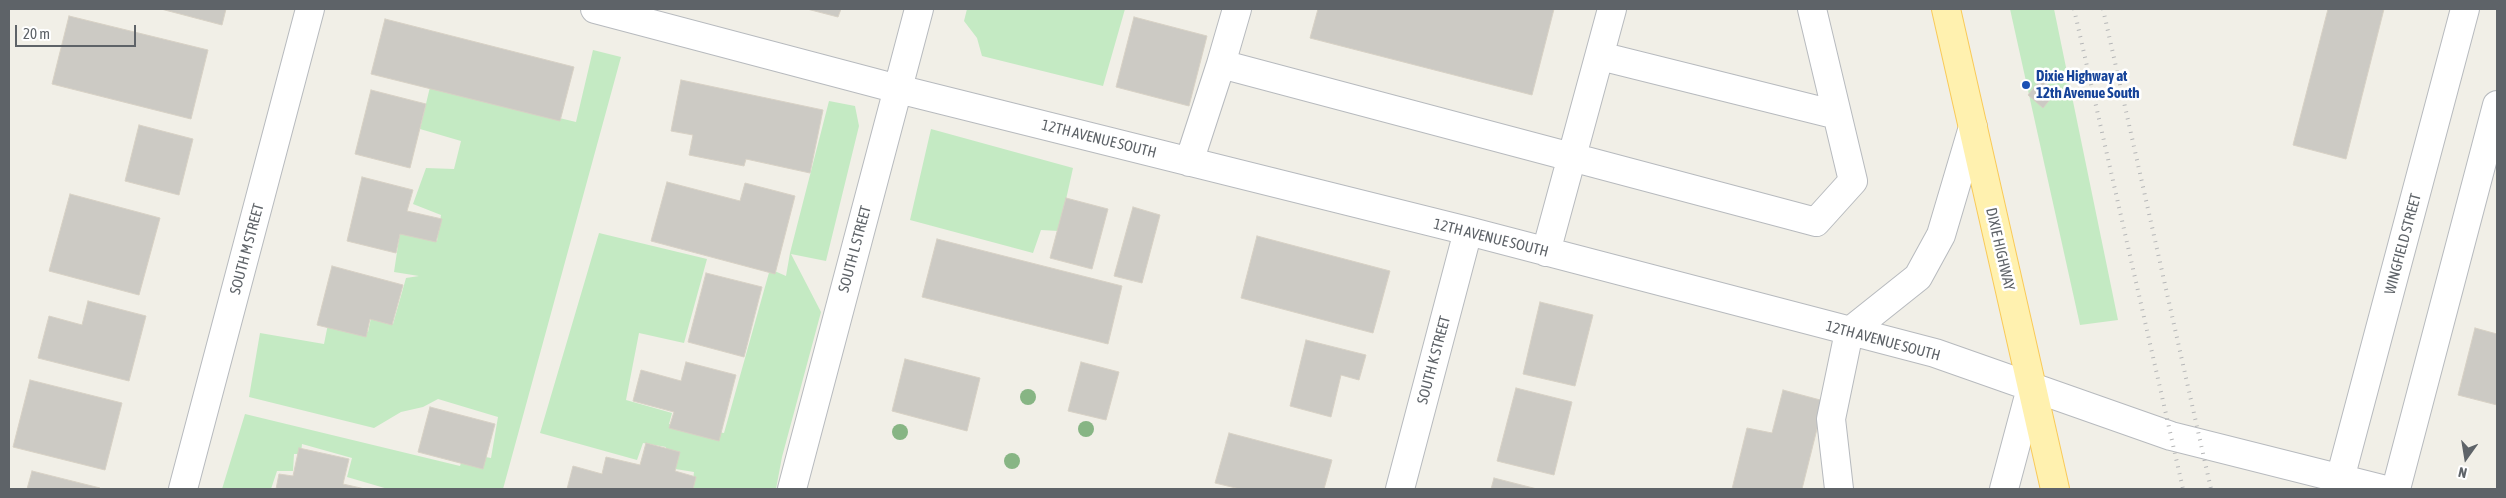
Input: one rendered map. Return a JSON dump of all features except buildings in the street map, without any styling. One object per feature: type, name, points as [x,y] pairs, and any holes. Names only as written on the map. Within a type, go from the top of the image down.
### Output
[{"type":"main road","name":"DIXIE HIGHWAY","points":[[1946,9],[2054,489]]},
{"type":"street","name":"SOUTH M STREET","points":[[183,489],[310,9]]},
{"type":"street","name":"12TH AVENUE SOUTH","points":[[595,9],[622,12],[898,89],[1468,231],[1935,354],[2171,436],[2382,489]]},
{"type":"street","name":"SOUTH L STREET","points":[[792,489],[919,9]]},
{"type":"street","points":[[1189,162],[1237,9]]},
{"type":"street","points":[[1546,252],[1612,9]]},
{"type":"street","points":[[1221,64],[1816,222],[1853,181],[1812,9]]},
{"type":"street","name":"WINGFIELD STREET","points":[[2340,479],[2465,9]]},
{"type":"street","points":[[1600,56],[1837,115]]},
{"type":"street","points":[[2396,489],[2497,105]]},
{"type":"street","points":[[1839,489],[1831,419],[1849,332],[1918,277],[1941,235],[1973,127]]},
{"type":"street","name":"SOUTH K STREET","points":[[1400,489],[1468,231]]},
{"type":"street","points":[[2004,489],[2031,388]]},
{"type":"green space","points":[[967,9],[1125,9],[1103,86],[982,56],[977,38],[964,21]]},
{"type":"green space","points":[[2010,9],[2054,9],[2118,320],[2080,325]]},
{"type":"green space","points":[[593,50],[621,57],[503,489],[388,489],[347,477],[352,458],[302,444],[301,454],[294,454],[293,471],[277,471],[271,489],[222,489],[245,414],[460,466],[464,453],[491,458],[498,417],[438,399],[423,407],[401,412],[374,428],[249,397],[260,333],[324,344],[328,324],[368,332],[371,318],[393,324],[406,278],[419,276],[394,272],[400,232],[437,241],[441,215],[413,204],[426,168],[454,169],[461,141],[420,129],[430,87],[576,122]]},
{"type":"green space","points":[[829,101],[855,106],[859,126],[826,261],[791,254],[821,312],[782,457],[776,489],[692,489],[694,472],[663,467],[666,447],[643,443],[637,460],[540,433],[599,233],[707,259],[684,343],[639,333],[626,400],[672,413],[669,424],[724,433],[770,269],[786,276],[790,253]]},
{"type":"green space","points":[[931,129],[1073,168],[1059,231],[1041,230],[1033,253],[910,220]]},
{"type":"railway","points":[[2074,9],[2183,489]]},
{"type":"railway","points":[[2103,9],[2211,489]]},
{"type":"place","name":"Dixie Highway at 12th Avenue South","points":[[2026,85]]}]
